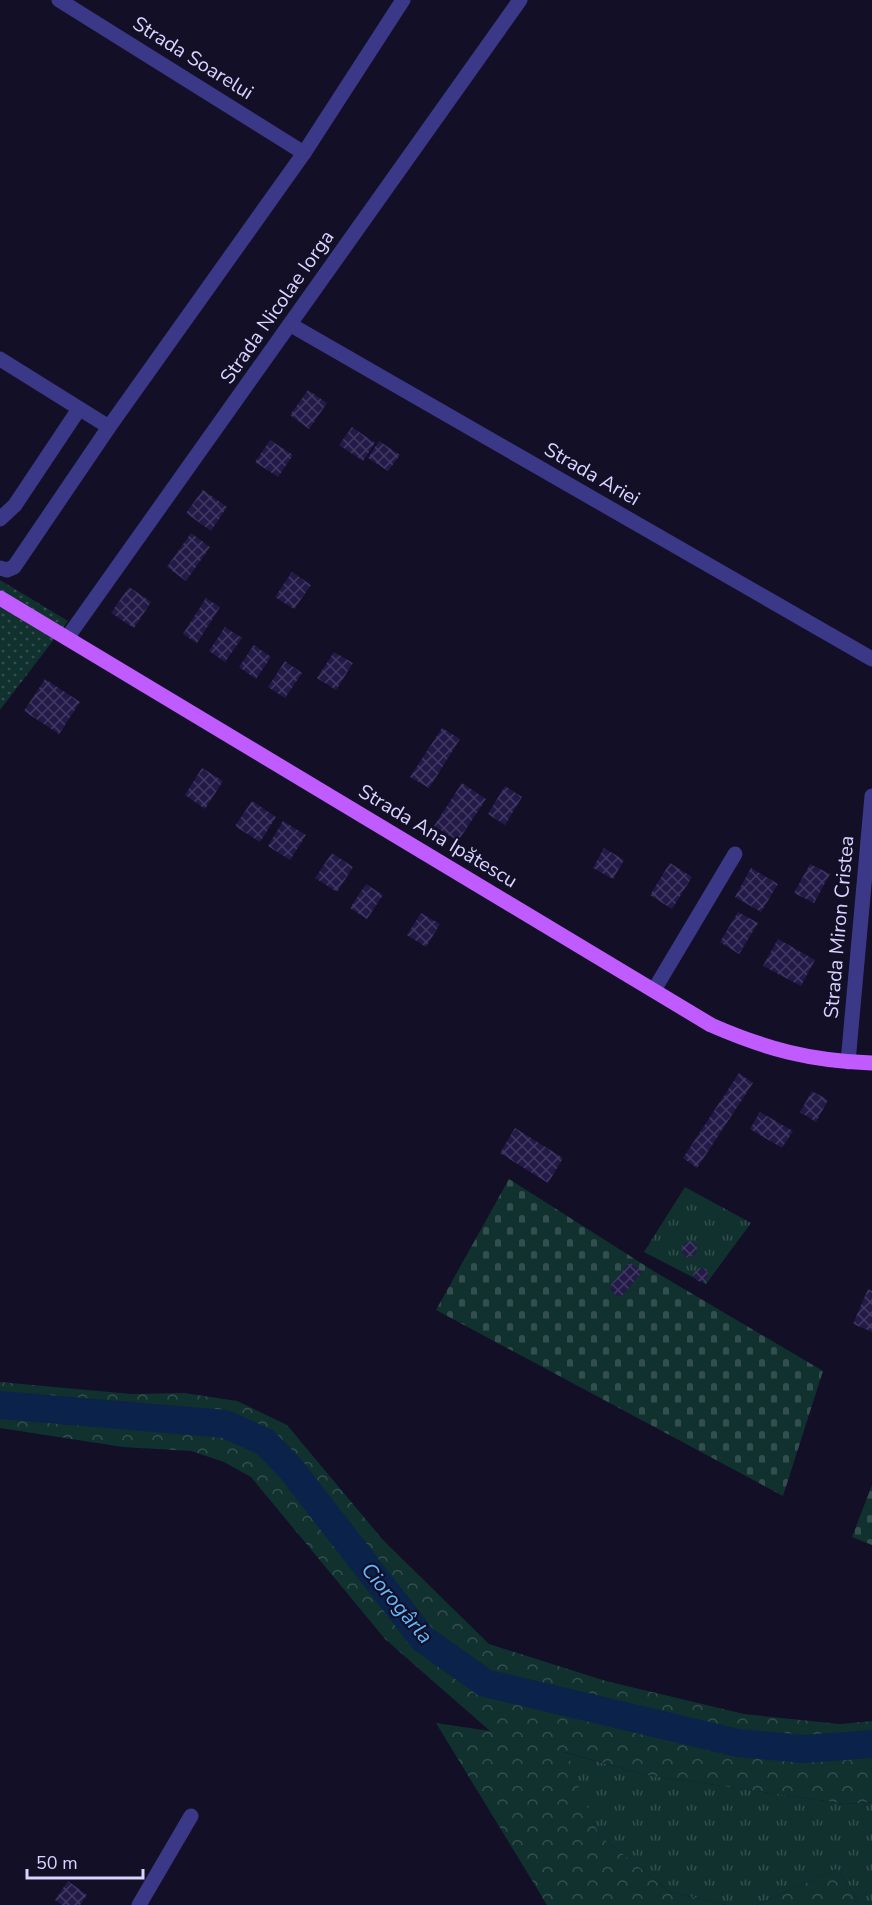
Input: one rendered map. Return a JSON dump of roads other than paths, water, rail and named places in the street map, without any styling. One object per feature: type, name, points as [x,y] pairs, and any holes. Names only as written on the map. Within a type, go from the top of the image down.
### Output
[{"type":"main road","name":"Strada Ana Ipătescu","points":[[0,598],[711,1024],[759,1046],[785,1053],[872,1063]]},
{"type":"street","name":"Strada Soarelui","points":[[59,0],[304,153]]},
{"type":"street","points":[[0,568],[7,570],[14,567],[109,428],[304,153],[403,0]]},
{"type":"street","name":"Strada Nicolae Iorga","points":[[67,638],[520,0]]},
{"type":"street","name":"Strada Ariei","points":[[291,325],[872,659]]},
{"type":"street","points":[[0,359],[109,428]]},
{"type":"street","points":[[0,519],[15,505],[79,409]]},
{"type":"street","name":"Strada Miron Cristea","points":[[848,1062],[872,796]]},
{"type":"street","points":[[654,990],[735,854]]},
{"type":"street","points":[[139,1905],[192,1816]]},
{"type":"waterway","name":"Ciorogârla","points":[[0,1405],[225,1424],[265,1442],[291,1469],[423,1639],[485,1683],[738,1743],[804,1749],[872,1744]]}]
